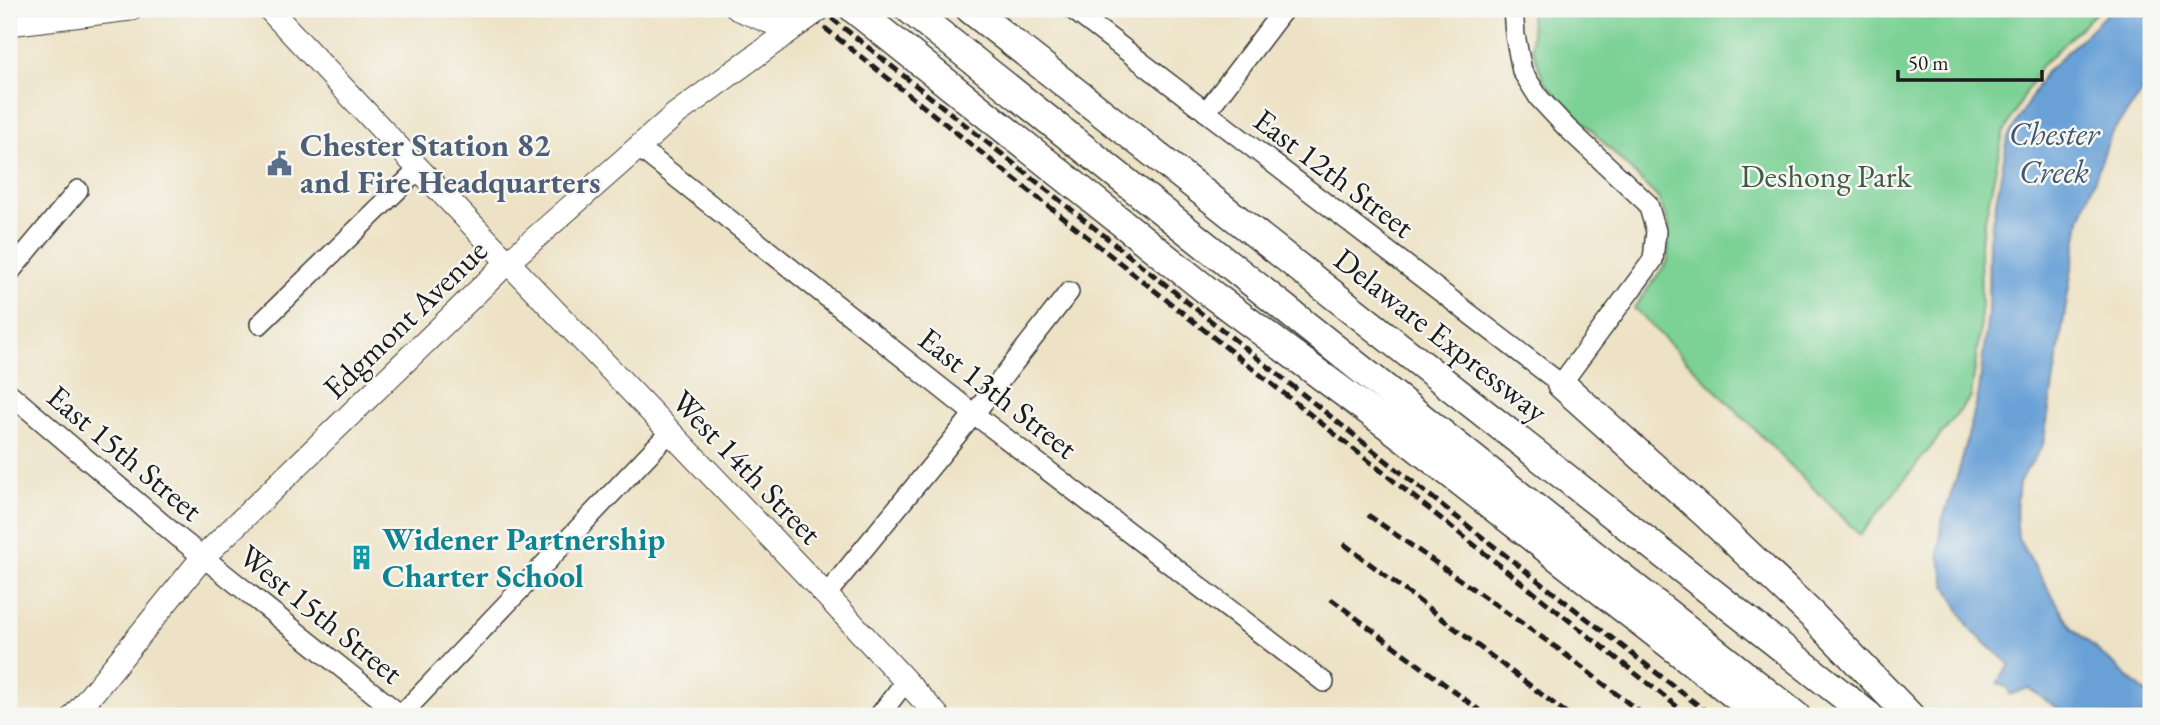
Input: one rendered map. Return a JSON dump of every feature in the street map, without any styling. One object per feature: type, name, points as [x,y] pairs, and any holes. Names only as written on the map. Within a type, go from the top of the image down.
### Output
[{"type":"highway","points":[[854,9],[1214,296],[1345,393],[1736,696],[1769,716]]},
{"type":"highway","points":[[909,9],[1796,716]]},
{"type":"highway","name":"Delaware Expressway","points":[[970,9],[1869,716]]},
{"type":"highway","points":[[1560,384],[1707,514],[1804,606],[1910,716]]},
{"type":"main road","points":[[16,25],[130,9]]},
{"type":"main road","name":"West 14th Street","points":[[269,9],[938,716]]},
{"type":"main road","points":[[738,9],[794,27]]},
{"type":"main road","name":"Edgmont Avenue","points":[[74,716],[203,557],[508,262],[676,114],[820,9]]},
{"type":"street","name":"East 12th Street","points":[[1072,9],[1560,384]]},
{"type":"street","points":[[1206,112],[1284,9]]},
{"type":"street","points":[[1513,9],[1522,71],[1539,98],[1648,204],[1656,231],[1653,260],[1560,384]]},
{"type":"street","name":"East 13th Street","points":[[638,147],[974,414],[1324,682]]},
{"type":"street","points":[[260,324],[419,169]]},
{"type":"street","points":[[9,273],[78,191]]},
{"type":"street","points":[[826,595],[974,414],[1069,292]]},
{"type":"street","name":"East 15th Street","points":[[9,393],[203,557]]},
{"type":"street","points":[[402,716],[670,432]]},
{"type":"street","name":"West 15th Street","points":[[203,557],[402,716]]},
{"type":"street","points":[[879,716],[905,682]]},
{"type":"green space","name":"Deshong Park","points":[[1530,9],[2100,9],[2040,67],[2003,134],[1980,243],[1981,322],[1971,397],[1860,535],[1634,308],[1668,261],[1669,224],[1658,198],[1544,82],[1532,47]]},
{"type":"water","name":"Chester Creek","points":[[2112,9],[2151,9],[2151,81],[2111,134],[2080,220],[2043,445],[2019,482],[2016,512],[2018,539],[2072,628],[2151,697],[2151,716],[2069,716],[2028,688],[2010,695],[2008,688],[1997,683],[2010,665],[1970,629],[1946,585],[1939,555],[1942,522],[1961,464],[1979,392],[1988,314],[1989,239],[2008,137],[2045,73]]},
{"type":"railway","points":[[801,9],[1689,716]]},
{"type":"railway","points":[[820,9],[1473,530],[1712,716]]},
{"type":"railway","points":[[1368,515],[1557,648],[1645,716]]},
{"type":"railway","points":[[1344,544],[1570,716]]},
{"type":"railway","points":[[1331,599],[1487,716]]},
{"type":"place","name":"Chester Station 82 and Fire Headquarters","points":[[280,163]]},
{"type":"place","name":"Widener Partnership Charter School","points":[[362,557]]}]
